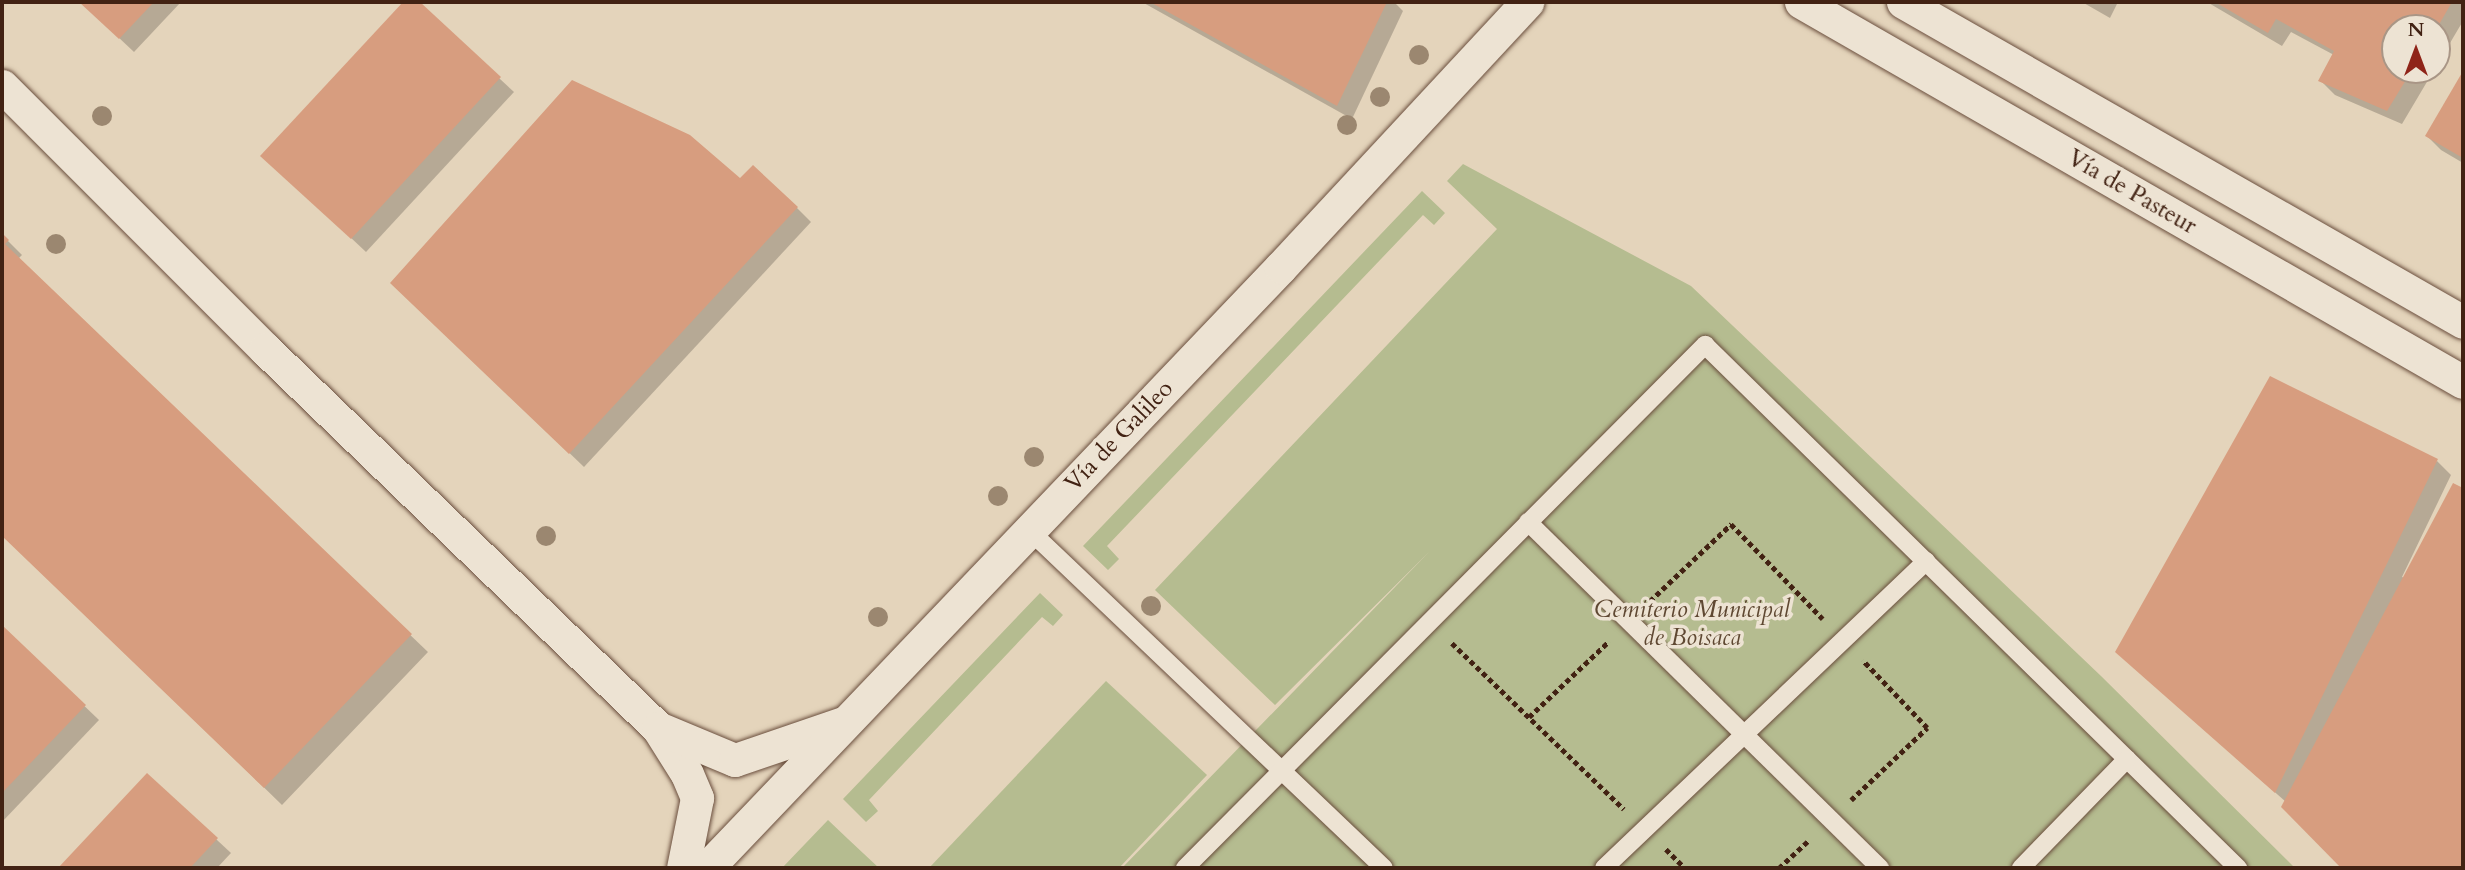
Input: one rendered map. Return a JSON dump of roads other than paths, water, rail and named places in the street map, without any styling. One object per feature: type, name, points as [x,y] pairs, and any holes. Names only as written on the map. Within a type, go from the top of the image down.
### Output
[{"type":"street","name":"Vía de Galileo","points":[[718,857],[1281,267],[1527,2]]},
{"type":"street","name":"Vía de Pasteur","points":[[1801,2],[2463,382]]},
{"type":"street","name":"Vía de Pasteur","points":[[1903,2],[2463,322]]},
{"type":"street","points":[[2,86],[265,349],[658,728],[687,774],[709,826],[718,857]]},
{"type":"street","points":[[683,868],[696,798],[705,781],[717,768],[846,722]]},
{"type":"street","points":[[658,728],[750,765],[783,788]]},
{"type":"lane","points":[[1185,868],[1705,345],[2238,868]]},
{"type":"lane","points":[[1528,522],[1881,868]]},
{"type":"lane","points":[[1029,530],[1384,868]]},
{"type":"lane","points":[[1604,868],[1926,561]]},
{"type":"lane","points":[[2021,868],[2127,760]]},
{"type":"park label","name":"Cemiterio Municipal de Boisaca","points":[[1692,624]]}]
